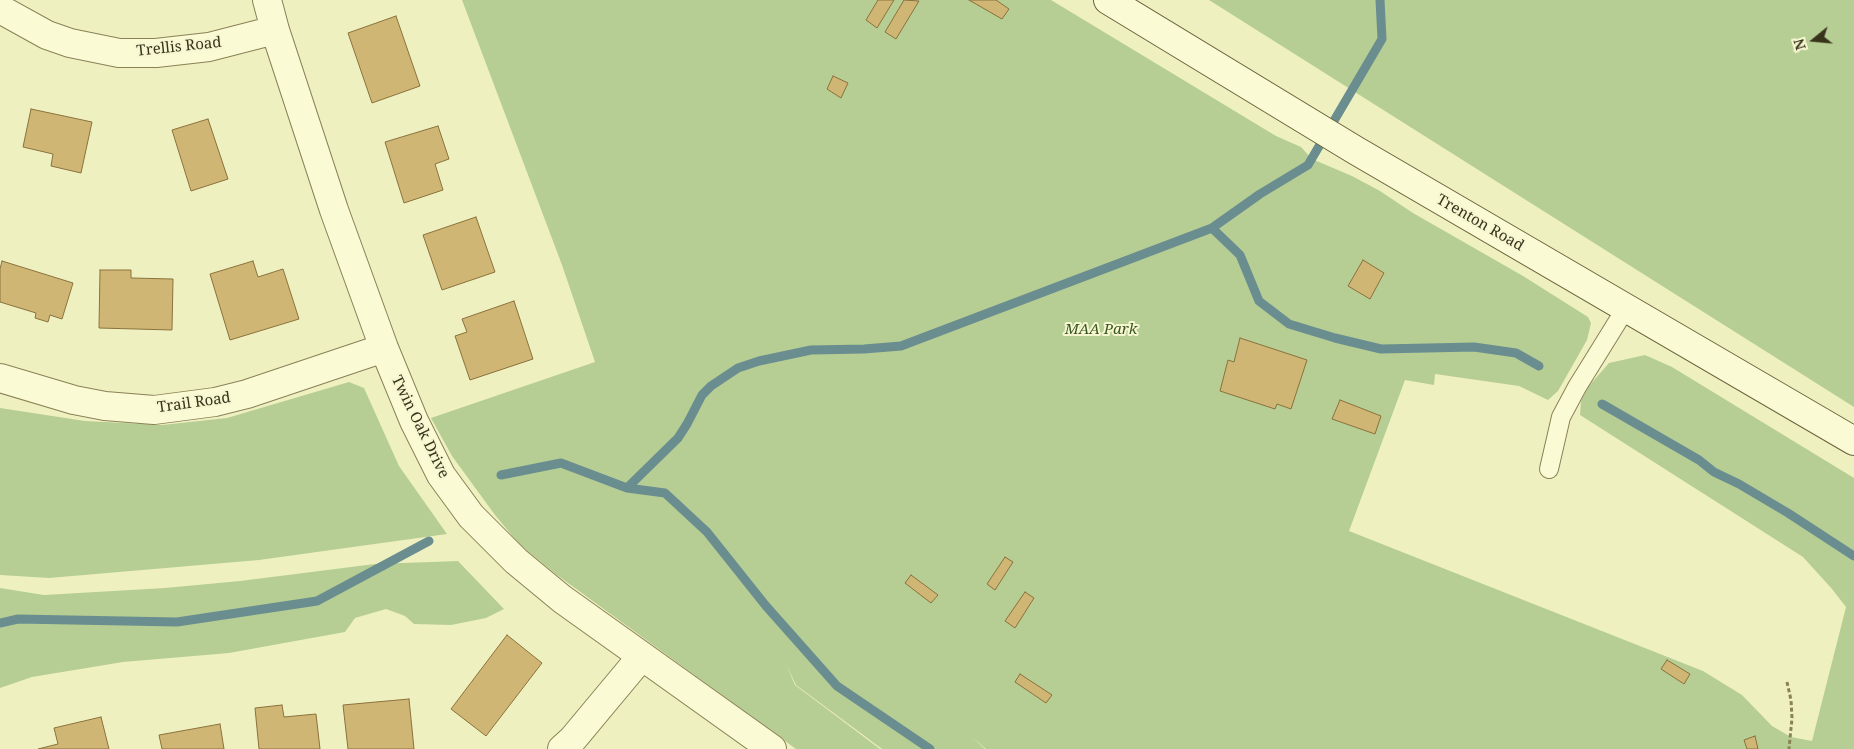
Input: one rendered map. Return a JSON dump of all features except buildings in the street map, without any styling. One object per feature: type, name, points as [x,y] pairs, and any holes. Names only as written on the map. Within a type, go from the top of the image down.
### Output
[{"type":"street","name":"Twin Oak Drive","points":[[267,0],[334,210],[384,348],[414,421],[441,475],[471,516],[516,561],[562,599],[772,749]]},
{"type":"street","name":"Trenton Road","points":[[1108,0],[1355,150],[1854,441]]},
{"type":"street","name":"Trellis Road","points":[[0,9],[47,35],[70,43],[118,53],[156,53],[209,47],[275,30]]},
{"type":"street","name":"Trail Road","points":[[0,378],[74,400],[106,406],[154,410],[215,402],[247,394],[384,348]]},
{"type":"street","points":[[562,749],[572,740],[642,656]]},
{"type":"lane","points":[[1549,469],[1561,417],[1577,387],[1626,308]]},
{"type":"path","points":[[1787,682],[1792,718],[1788,749]]},
{"type":"green space","name":"MAA Park","points":[[462,0],[1051,0],[1276,136],[1301,147],[1312,159],[1352,176],[1380,191],[1413,213],[1523,276],[1588,317],[1591,323],[1587,340],[1558,391],[1548,400],[1519,386],[1435,374],[1434,385],[1405,380],[1349,531],[1703,671],[1742,695],[1772,726],[1791,737],[1812,741],[1846,607],[1803,557],[1580,415],[1581,401],[1588,387],[1609,363],[1645,355],[1672,367],[1854,478],[1854,749],[986,749],[972,737],[985,749],[882,749],[796,685],[786,664],[795,685],[880,749],[796,749],[557,575],[519,544],[495,515],[452,456],[431,418],[595,362],[562,265]]},
{"type":"green space","points":[[1209,0],[1854,0],[1854,407]]},
{"type":"green space","points":[[349,382],[364,388],[399,466],[447,534],[259,560],[49,578],[0,575],[0,408],[85,421],[162,425],[227,418]]},
{"type":"green space","points":[[458,561],[504,609],[486,618],[451,625],[414,624],[405,616],[386,609],[355,618],[345,632],[229,653],[123,662],[32,677],[0,688],[0,588],[44,595],[165,588],[240,581],[375,564]]},
{"type":"waterway","points":[[501,475],[561,463],[627,488],[678,438],[702,395],[711,386],[738,368],[759,361],[811,350],[901,346],[1212,228],[1260,194],[1308,165],[1382,39],[1380,0]]},
{"type":"waterway","points":[[1212,228],[1240,255],[1259,301],[1289,324],[1381,349],[1474,347],[1516,353],[1539,366]]},
{"type":"waterway","points":[[1602,404],[1699,460],[1714,472],[1739,484],[1788,513],[1854,556]]},
{"type":"waterway","points":[[627,488],[665,493],[707,532],[766,606],[837,686],[930,749]]},
{"type":"waterway","points":[[0,623],[18,619],[177,622],[317,601],[429,541]]}]
